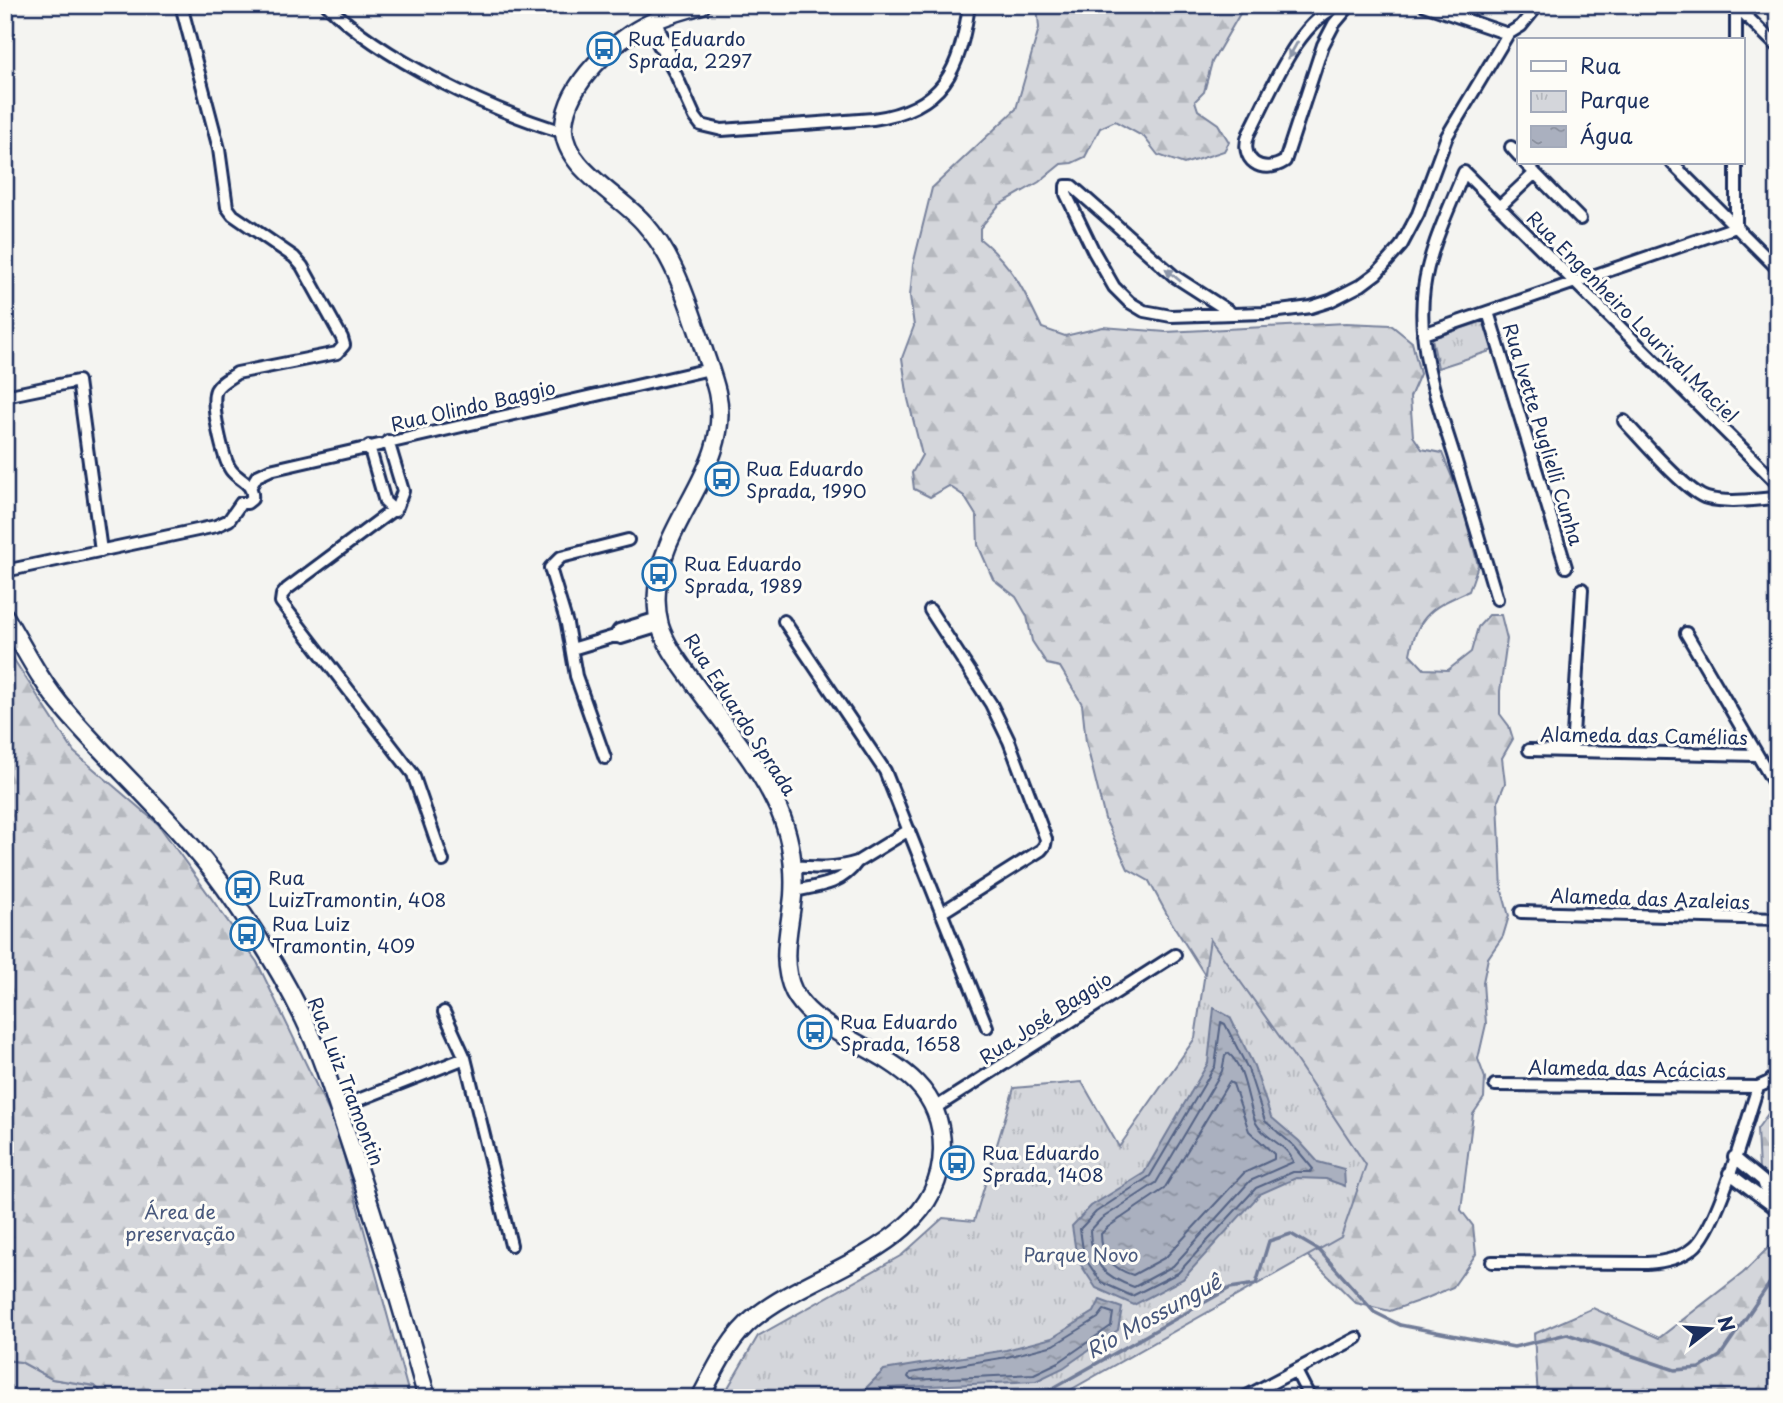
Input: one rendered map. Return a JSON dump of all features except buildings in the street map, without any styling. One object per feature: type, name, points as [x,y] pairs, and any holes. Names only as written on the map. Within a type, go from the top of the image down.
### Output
[{"type":"main road","points":[[563,132],[568,104],[587,75],[618,44],[651,22],[702,5]]},
{"type":"main road","name":"Rua Eduardo Sprada","points":[[563,132],[566,146],[578,163],[634,212],[659,242],[678,278],[710,369],[720,413],[716,442],[660,570],[657,588],[659,622],[680,663],[773,797],[788,834],[793,866],[787,962],[791,984],[802,1004],[822,1022],[911,1076],[935,1108],[942,1136],[940,1174],[934,1189],[918,1213],[895,1235],[864,1256],[758,1314],[734,1340],[701,1398]]},
{"type":"main road","name":"Rua Luiz Tramontin","points":[[5,616],[55,698],[194,848],[241,912],[291,993],[305,1021],[338,1108],[384,1246],[427,1398]]},
{"type":"street","points":[[5,571],[224,524],[241,503],[241,491],[251,486],[229,468],[224,455],[214,403],[216,391],[223,382],[237,373],[337,354],[344,345],[302,266],[294,257],[233,215],[227,206],[219,149],[181,5]]},
{"type":"street","points":[[327,5],[376,44],[437,79],[447,77],[465,84],[475,97],[512,115],[563,132]]},
{"type":"street","points":[[651,22],[695,117],[701,125],[711,129],[890,116],[923,103],[946,81],[954,68],[962,49],[969,5]]},
{"type":"street","points":[[1342,5],[1325,13],[1303,33],[1249,133],[1246,151],[1250,159],[1259,166],[1268,168],[1285,161],[1324,46],[1334,24],[1350,5]]},
{"type":"street","points":[[1424,5],[1508,34]]},
{"type":"street","points":[[1230,312],[1174,276],[1072,186],[1066,186],[1066,194],[1094,252],[1115,287],[1129,303],[1144,311],[1171,316],[1286,311],[1330,301],[1361,285],[1389,262],[1414,223],[1447,136],[1508,34],[1521,26],[1538,5]]},
{"type":"street","points":[[1736,6],[1736,38]]},
{"type":"street","points":[[1736,6],[1778,47]]},
{"type":"street","points":[[1526,164],[1580,219]]},
{"type":"street","points":[[1673,164],[1778,269]]},
{"type":"street","points":[[1735,227],[1736,164]]},
{"type":"street","name":"Rua Engenheiro Lourival Maciel","points":[[1423,334],[1424,287],[1429,264],[1464,172],[1778,484]]},
{"type":"street","points":[[1499,207],[1535,173]]},
{"type":"street","points":[[1497,599],[1433,388],[1423,334],[1735,227]]},
{"type":"street","name":"Rua Ivette Puglielli Cunha","points":[[1488,312],[1566,567]]},
{"type":"street","name":"Rua Olindo Baggio","points":[[251,486],[257,476],[270,470],[710,369]]},
{"type":"street","points":[[5,396],[78,381],[101,551]]},
{"type":"street","points":[[1624,421],[1690,488],[1703,497],[1718,500],[1778,498]]},
{"type":"street","points":[[388,441],[403,491],[395,511],[287,589],[281,602],[413,774],[443,861]]},
{"type":"street","points":[[369,446],[385,502],[395,511]]},
{"type":"street","points":[[605,758],[576,676],[567,624],[550,568],[561,557],[628,540]]},
{"type":"street","points":[[1572,751],[1582,589]]},
{"type":"street","points":[[930,610],[991,704],[1009,741],[1046,839],[1041,850],[942,913]]},
{"type":"street","points":[[784,621],[877,758],[909,830],[987,1027]]},
{"type":"street","points":[[572,649],[615,636],[621,638],[659,622]]},
{"type":"street","points":[[1686,633],[1778,790]]},
{"type":"street","name":"Alameda das Camélias","points":[[1529,750],[1758,755]]},
{"type":"street","points":[[793,866],[825,869],[857,862],[909,830]]},
{"type":"street","points":[[793,891],[835,882],[857,862]]},
{"type":"street","name":"Alameda das Azaleias","points":[[1521,912],[1778,919]]},
{"type":"street","name":"Rua José Baggio","points":[[935,1108],[1175,955]]},
{"type":"street","points":[[444,1012],[465,1058],[511,1245]]},
{"type":"street","points":[[338,1108],[465,1058]]},
{"type":"street","points":[[1492,1262],[1647,1263],[1672,1259],[1693,1248],[1703,1238],[1714,1216],[1758,1087],[1778,1074]]},
{"type":"street","name":"Alameda das Acácias","points":[[1495,1085],[1758,1087]]},
{"type":"street","points":[[1734,1157],[1763,1181],[1774,1207]]},
{"type":"street","points":[[1729,1173],[1774,1207]]},
{"type":"street","points":[[1243,1398],[1357,1338]]},
{"type":"street","points":[[1296,1371],[1310,1398]]},
{"type":"green space","points":[[1037,5],[1245,5],[1212,62],[1204,92],[1195,101],[1198,110],[1218,124],[1229,142],[1224,151],[1184,164],[1158,155],[1144,137],[1115,121],[1100,128],[1085,157],[1072,163],[1061,164],[1039,182],[999,205],[980,228],[980,239],[1017,279],[1042,328],[1065,336],[1103,327],[1166,332],[1346,323],[1391,325],[1412,342],[1420,374],[1410,397],[1413,436],[1422,449],[1442,453],[1459,494],[1478,565],[1469,591],[1437,607],[1423,621],[1417,630],[1410,654],[1424,669],[1448,670],[1471,652],[1478,627],[1489,615],[1501,615],[1507,639],[1500,691],[1500,714],[1509,726],[1513,739],[1502,758],[1505,783],[1498,801],[1502,891],[1509,916],[1503,936],[1488,958],[1483,982],[1486,1024],[1478,1059],[1485,1078],[1484,1098],[1473,1114],[1461,1210],[1473,1226],[1476,1254],[1453,1287],[1390,1311],[1356,1303],[1283,1232],[1215,991],[1149,881],[1128,869],[1105,819],[1086,742],[1082,704],[1060,667],[1047,664],[1032,641],[1027,616],[1016,597],[993,579],[978,545],[977,517],[964,496],[949,486],[930,497],[914,489],[912,473],[922,455],[908,399],[902,358],[914,326],[910,296],[913,265],[932,188],[1016,109],[1039,28]]},
{"type":"green space","points":[[1484,321],[1493,350],[1438,368],[1432,338]]},
{"type":"green space","name":"Área de preservação","points":[[7,649],[74,752],[158,824],[257,962],[335,1124],[410,1398],[107,1398],[95,1386],[52,1379],[21,1362],[5,1360]]},
{"type":"green space","name":"Parque Novo","points":[[1210,939],[1292,1054],[1366,1165],[1341,1237],[1056,1398],[722,1398],[758,1336],[902,1255],[943,1218],[974,1221],[1014,1088],[1082,1082],[1119,1147],[1195,1038]]},
{"type":"green space","points":[[1778,1100],[1778,1187],[1759,1170],[1757,1129]]},
{"type":"green space","points":[[1778,1238],[1778,1398],[1538,1398],[1534,1334],[1593,1308],[1659,1338],[1743,1273]]},
{"type":"green space","points":[[5,1360],[21,1362],[52,1379],[95,1386],[107,1398],[5,1398]]},
{"type":"water","points":[[1214,1008],[1230,1017],[1254,1066],[1271,1117],[1318,1162],[1344,1169],[1345,1186],[1326,1179],[1296,1178],[1260,1194],[1183,1279],[1134,1305],[1096,1288],[1077,1259],[1072,1226],[1091,1206],[1144,1173],[1208,1063]]},
{"type":"water","points":[[1100,1300],[1122,1308],[1118,1330],[1063,1368],[1036,1381],[865,1389],[884,1370],[1006,1350],[1052,1338],[1094,1312]]},
{"type":"waterway","name":"Rio Mossunguê","points":[[968,1398],[1048,1391],[1230,1288],[1256,1284],[1269,1241],[1291,1234],[1320,1251],[1374,1312],[1400,1325],[1514,1347],[1567,1334],[1675,1370],[1700,1368],[1720,1356],[1778,1271]]},
{"type":"place","name":"Rua Eduardo Sprada, 2297","points":[[604,49]]},
{"type":"place","name":"Rua Eduardo Sprada, 1990","points":[[722,479]]},
{"type":"place","name":"Rua Eduardo Sprada, 1989","points":[[659,574]]},
{"type":"place","name":"Rua LuizTramontin, 408","points":[[243,888]]},
{"type":"place","name":"Rua Luiz Tramontin, 409","points":[[247,934]]},
{"type":"place","name":"Rua Eduardo Sprada, 1658","points":[[815,1032]]},
{"type":"place","name":"Rua Eduardo Sprada, 1408","points":[[957,1163]]}]
